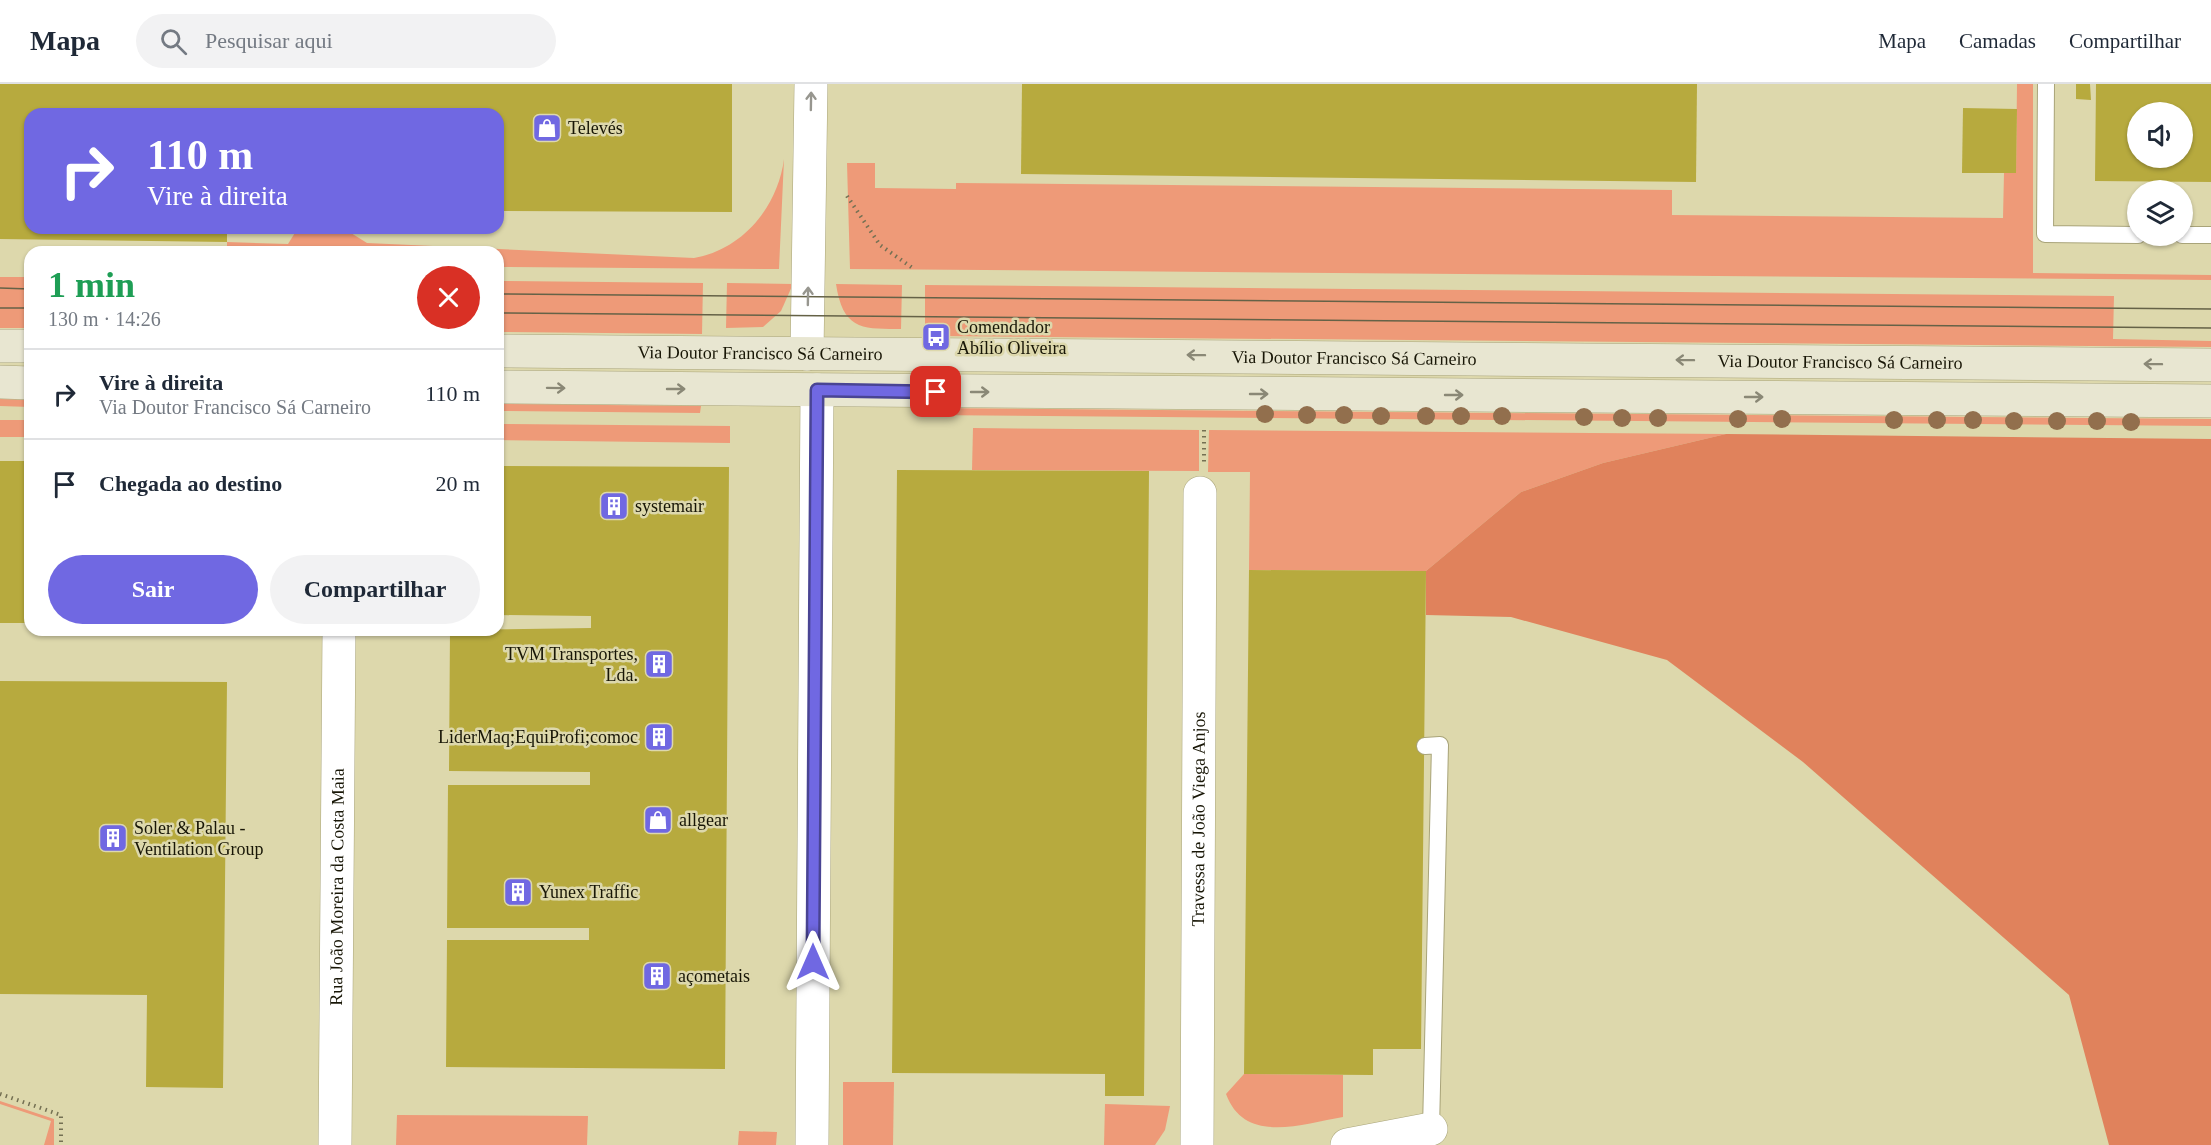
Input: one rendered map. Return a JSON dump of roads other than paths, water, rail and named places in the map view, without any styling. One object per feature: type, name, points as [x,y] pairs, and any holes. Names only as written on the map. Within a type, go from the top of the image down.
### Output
[{"type":"main road","points":[[0,346],[24,346]]},
{"type":"main road","name":"Via Doutor Francisco Sá Carneiro","points":[[504,351],[807,354],[913,352],[2211,365]]},
{"type":"main road","points":[[0,382],[24,382]]},
{"type":"main road","name":"Via Doutor Francisco Sá Carneiro","points":[[504,387],[2211,401]]},
{"type":"street","points":[[807,354],[811,84]]},
{"type":"street","points":[[812,1145],[817,390]]},
{"type":"street","name":"Travessa de João Viega Anjos","points":[[1197,1145],[1202,483]]},
{"type":"street","name":"Rua João Moreira da Costa Maia","points":[[335,1145],[339,636]]},
{"type":"street","points":[[1347,1145],[1431,1129]]},
{"type":"lane","points":[[2046,84],[2044,234],[2127,235]]},
{"type":"lane","points":[[2193,235],[2211,235]]},
{"type":"lane","points":[[1425,746],[1440,745],[1431,790],[1429,934],[1431,1129]]},
{"type":"tram line","points":[[0,288],[24,289]]},
{"type":"tram line","points":[[504,294],[2211,309]]},
{"type":"tram line","points":[[0,308],[24,308]]},
{"type":"tram line","points":[[504,313],[2211,328]]},
{"type":"place","name":"Televés","points":[[547,128]]},
{"type":"place","name":"Comendador Abílio Oliveira","points":[[936,337]]},
{"type":"place","name":"systemair","points":[[614,506]]},
{"type":"place","name":"TVM Transportes, Lda.","points":[[659,664]]},
{"type":"place","name":"LiderMaq;EquiProfi;comoc","points":[[659,737]]},
{"type":"place","name":"allgear","points":[[658,820]]},
{"type":"place","name":"Soler & Palau - Ventilation Group","points":[[113,838]]},
{"type":"place","name":"Yunex Traffic","points":[[518,892]]},
{"type":"place","name":"açometais","points":[[657,976]]}]
